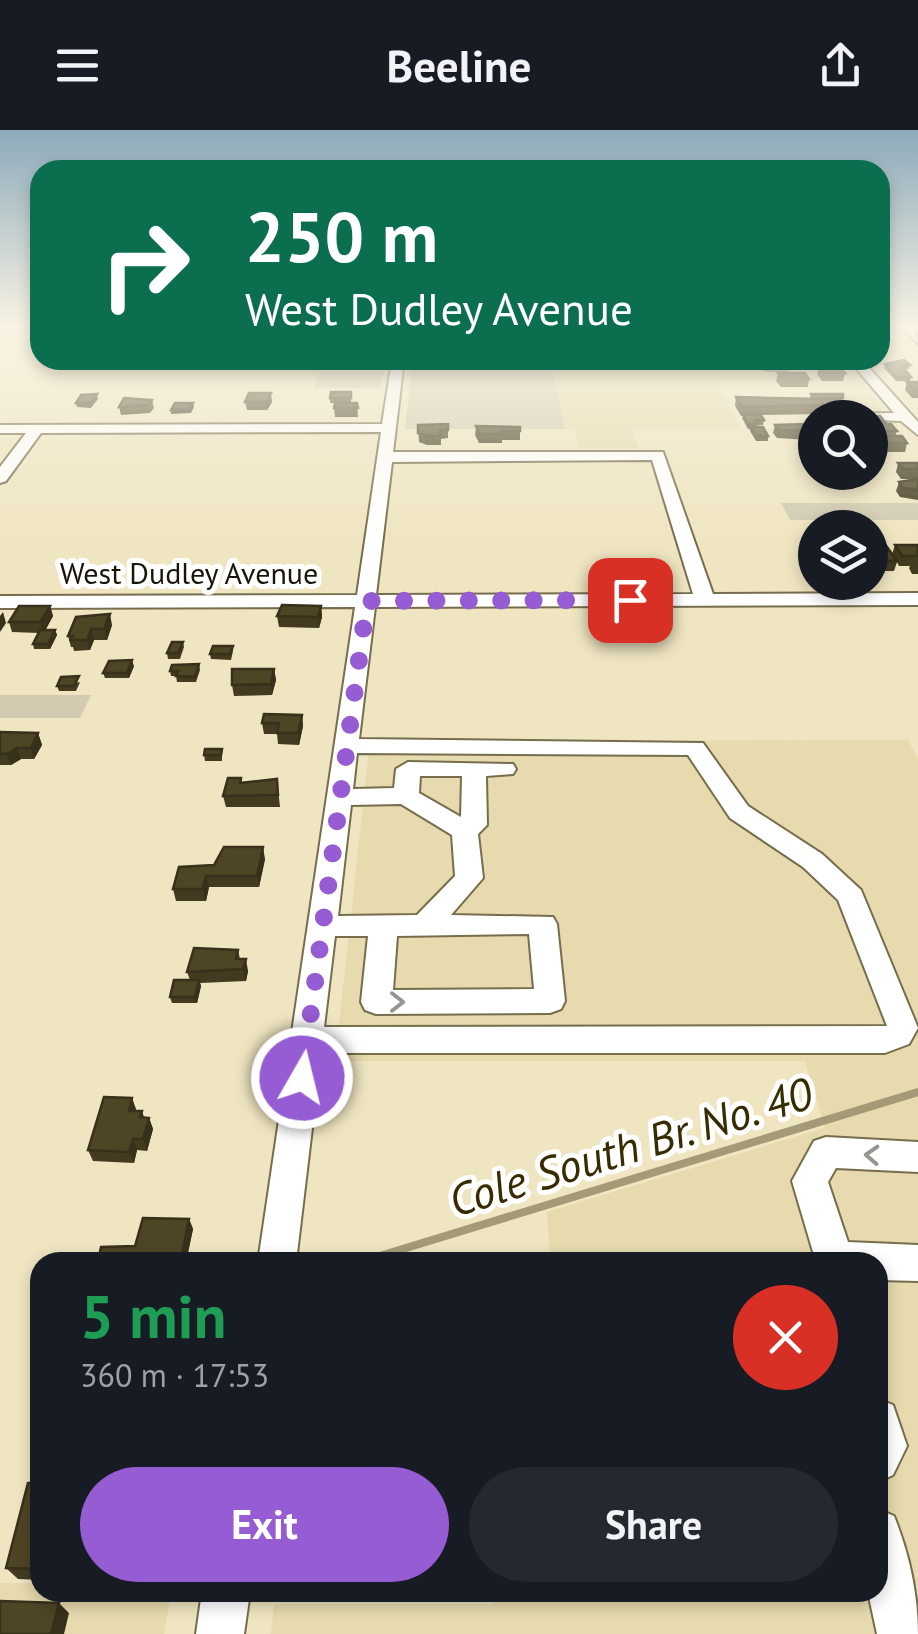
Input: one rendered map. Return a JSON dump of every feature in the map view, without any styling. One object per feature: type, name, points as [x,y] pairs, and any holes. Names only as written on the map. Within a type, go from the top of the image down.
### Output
[{"type":"street","points":[[278,1252],[394,397]]},
{"type":"street","points":[[888,397],[918,432]]},
{"type":"street","points":[[888,417],[905,417]]},
{"type":"street","points":[[0,429],[390,428]]},
{"type":"street","points":[[0,478],[37,429]]},
{"type":"street","points":[[386,457],[658,455],[705,600]]},
{"type":"street","name":"West Dudley Avenue","points":[[0,602],[918,599]]},
{"type":"street","points":[[307,1040],[884,1040],[898,1036],[903,1028],[851,897],[840,881],[821,864],[736,810],[695,748],[347,746]]},
{"type":"street","points":[[406,796],[408,769],[504,769]]},
{"type":"street","points":[[465,831],[474,825],[474,769]]},
{"type":"street","points":[[340,797],[406,796],[465,831]]},
{"type":"street","points":[[424,924],[469,878],[465,831]]},
{"type":"street","points":[[323,926],[543,924],[550,1001],[376,1002],[384,926]]},
{"type":"street","points":[[831,1252],[810,1181],[826,1152],[918,1157]]},
{"type":"street","points":[[888,1263],[918,1263]]},
{"type":"street","points":[[888,1576],[901,1634]]},
{"type":"street","points":[[220,1634],[225,1602]]},
{"type":"shaded area","points":[[409,397],[559,397],[565,429],[405,429]]},
{"type":"shaded area","points":[[559,397],[724,397],[741,429],[632,429],[638,448],[579,448],[575,429],[565,429]]},
{"type":"shaded area","points":[[781,503],[918,503],[918,520],[888,520],[888,510],[798,510],[798,520],[790,520]]},
{"type":"shaded area","points":[[0,695],[91,695],[80,718],[0,718]]},
{"type":"shaded area","points":[[908,740],[918,759],[918,1634],[271,1634],[274,1604],[888,1602],[888,1252],[549,1252],[547,1212],[825,1128],[805,1061],[335,1061],[370,741]]},
{"type":"shaded area","points":[[0,1583],[30,1583],[30,1602],[169,1602],[164,1634],[0,1634]]},
{"type":"building","points":[[80,397],[95,397],[90,403],[76,403]]},
{"type":"building","points":[[247,397],[269,397],[266,402],[245,402]]},
{"type":"building","points":[[736,397],[820,400],[798,400],[798,406],[742,407]]},
{"type":"building","points":[[124,398],[152,400],[149,405],[119,407]]},
{"type":"building","points":[[175,403],[193,403],[190,408],[171,410]]},
{"type":"building","points":[[335,403],[357,403],[358,408],[334,408]]},
{"type":"building","points":[[743,414],[760,414],[764,420],[748,424]]},
{"type":"building","points":[[448,424],[448,430],[440,430],[440,436],[418,433],[418,425]]},
{"type":"building","points":[[798,424],[798,431],[778,430],[775,425]]},
{"type":"building","points":[[476,426],[520,427],[520,431],[480,434]]},
{"type":"building","points":[[750,427],[763,427],[768,436],[757,436]]},
{"type":"building","points":[[888,436],[902,436],[907,443],[888,443]]},
{"type":"building","points":[[898,463],[918,463],[918,469],[903,469]]},
{"type":"building","points":[[918,479],[918,490],[903,488],[899,482]]},
{"type":"building","points":[[895,545],[918,545],[918,556],[902,556]]},
{"type":"building","points":[[282,605],[321,606],[318,617],[277,616]]},
{"type":"building","points":[[19,606],[50,606],[40,622],[9,622]]},
{"type":"building","points":[[110,614],[104,629],[91,629],[87,640],[71,640],[73,636],[68,636],[76,617]]},
{"type":"building","points":[[40,630],[55,630],[48,644],[33,644]]},
{"type":"building","points":[[172,642],[183,642],[178,653],[167,653]]},
{"type":"building","points":[[213,646],[233,646],[230,654],[210,654]]},
{"type":"building","points":[[132,660],[127,673],[103,673],[109,661]]},
{"type":"building","points":[[199,664],[195,677],[176,676],[178,671],[170,671],[172,665]]},
{"type":"building","points":[[232,669],[274,669],[271,684],[232,685]]},
{"type":"building","points":[[79,676],[74,686],[57,686],[61,677]]},
{"type":"building","points":[[264,714],[302,715],[298,733],[277,733],[279,723],[262,723]]},
{"type":"building","points":[[0,732],[38,733],[31,748],[0,754]]},
{"type":"building","points":[[205,749],[222,749],[221,755],[204,755]]},
{"type":"building","points":[[228,778],[241,778],[240,783],[277,779],[278,795],[223,796]]},
{"type":"building","points":[[224,847],[263,847],[257,876],[206,876],[203,889],[173,889],[179,867],[214,865]]},
{"type":"building","points":[[194,948],[238,950],[236,959],[246,959],[243,969],[187,972]]},
{"type":"building","points":[[174,980],[199,980],[195,997],[170,997]]},
{"type":"building","points":[[104,1097],[132,1098],[129,1111],[142,1111],[140,1117],[149,1118],[143,1139],[133,1139],[129,1152],[88,1150]]},
{"type":"building","points":[[143,1218],[189,1219],[182,1252],[100,1252],[101,1247],[135,1246]]},
{"type":"building","points":[[28,1483],[30,1483],[30,1569],[6,1568]]},
{"type":"building","points":[[0,1601],[59,1603],[51,1634],[0,1634]]},
{"type":"waterway","name":"Cole South Br. No. 40","points":[[393,1252],[918,1092]]},
{"type":"route","points":[[302,1078],[367,601],[630,600]]}]
